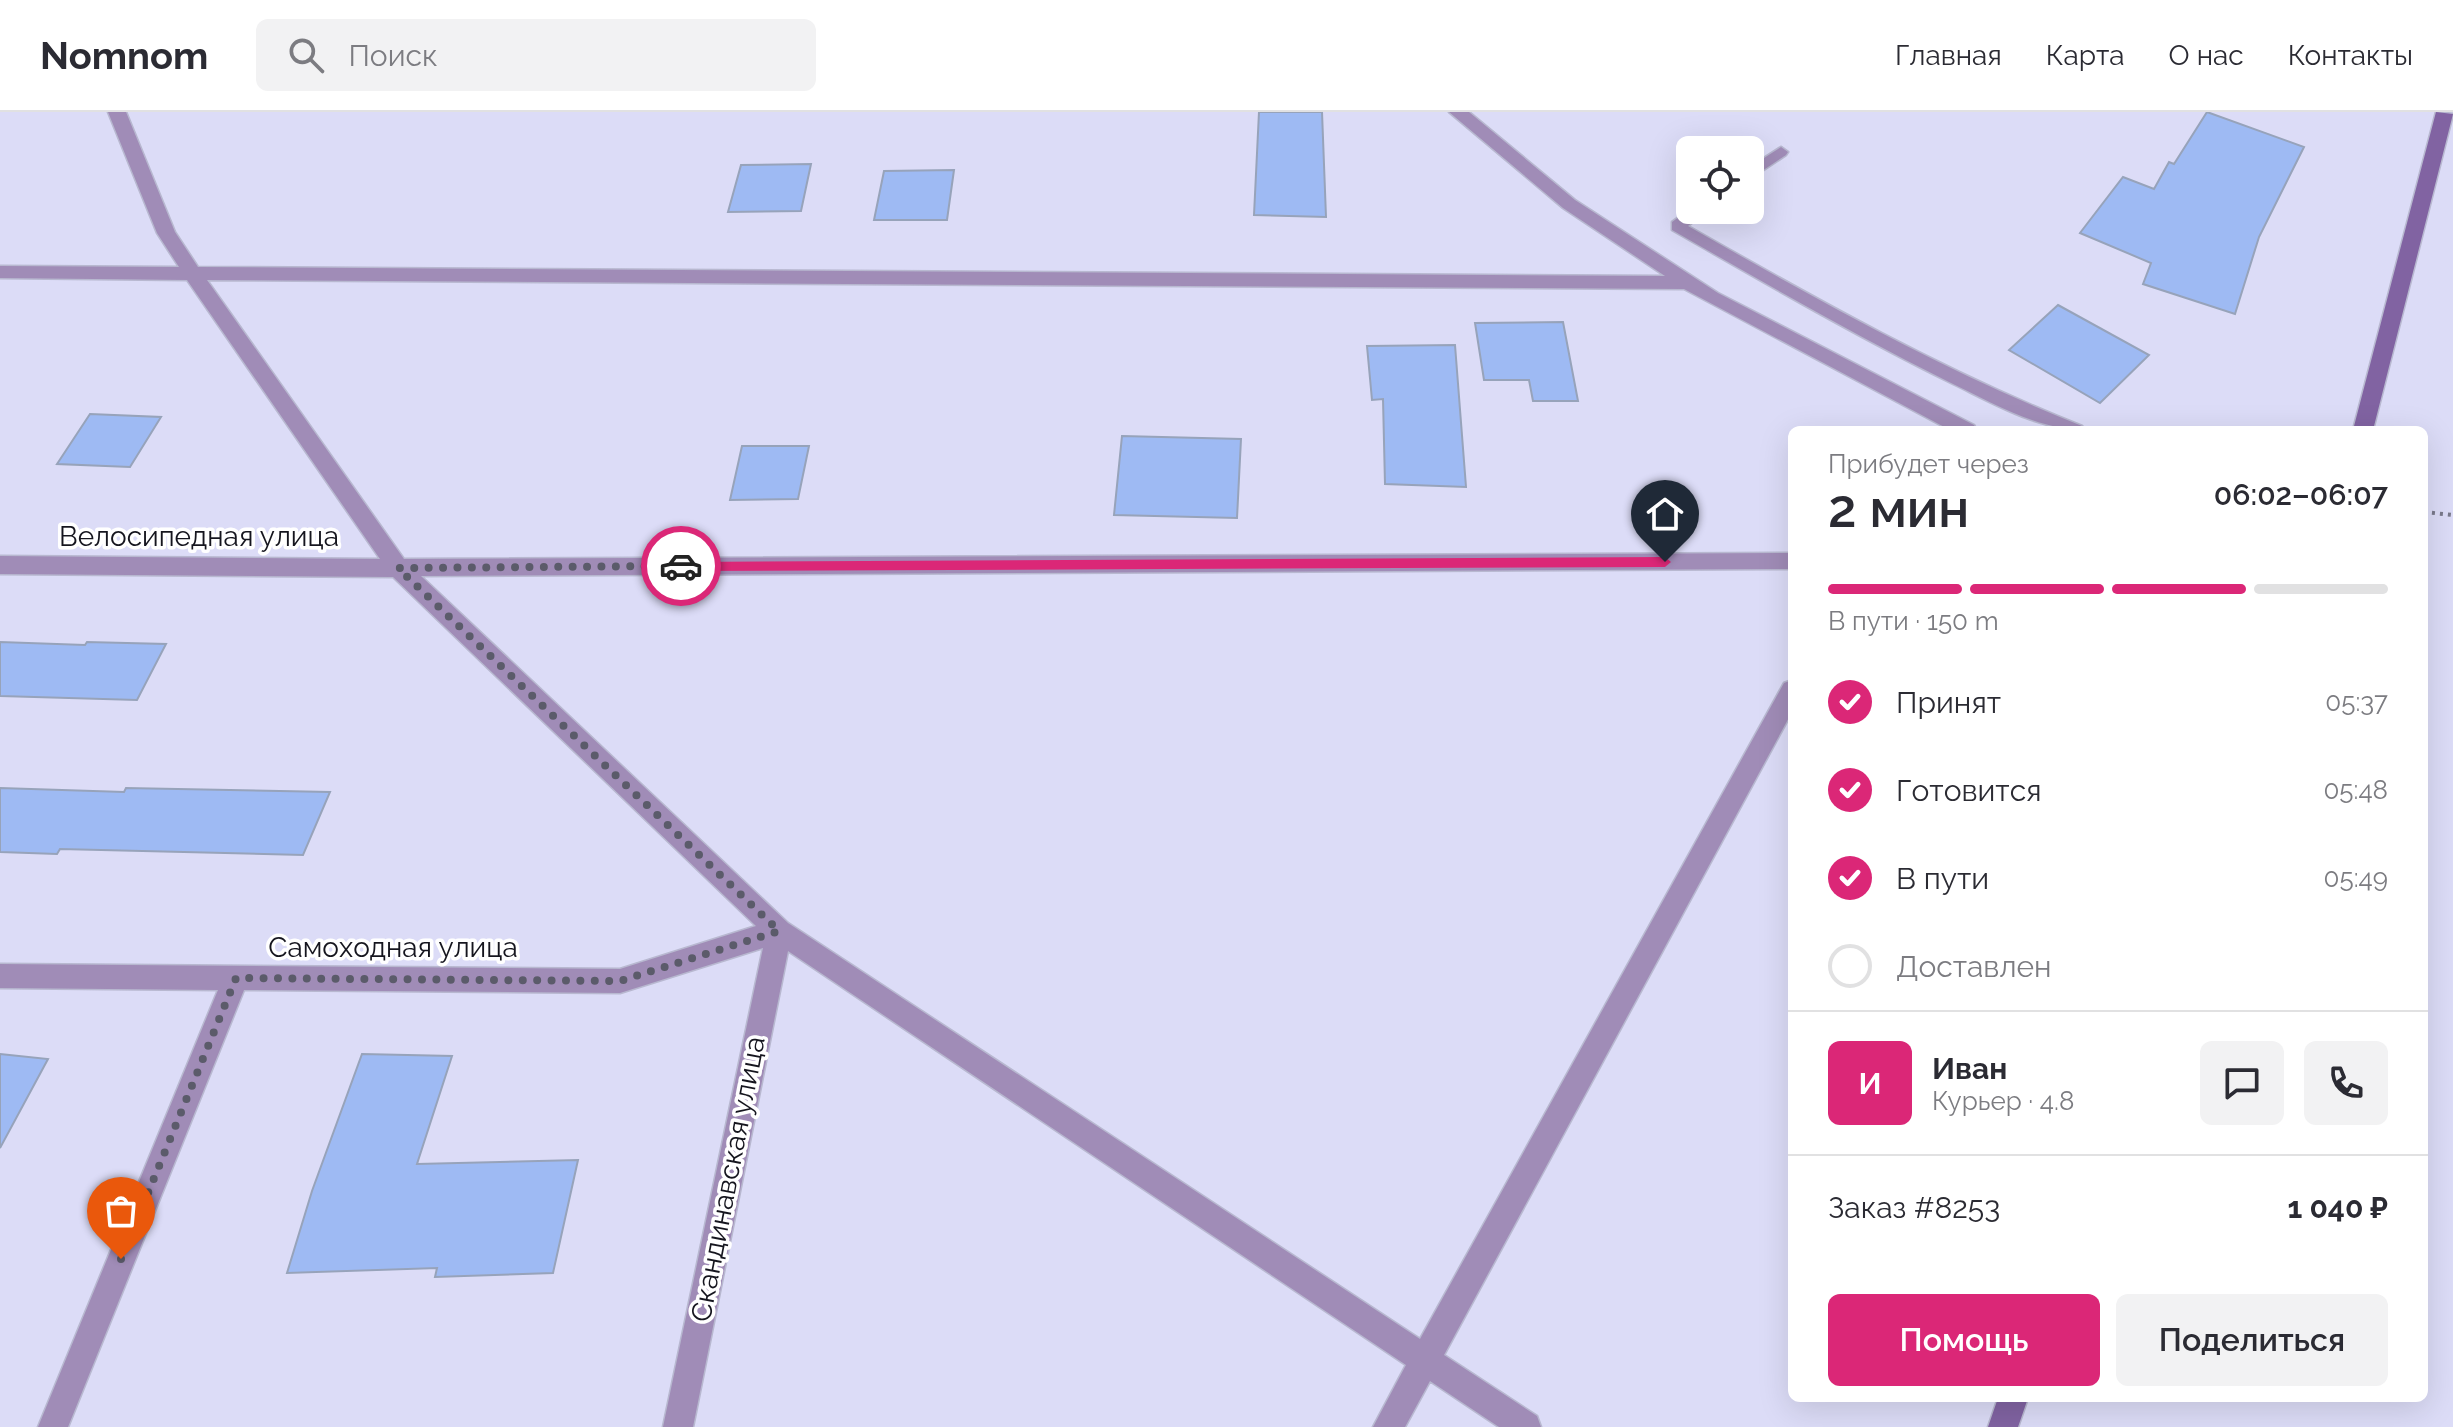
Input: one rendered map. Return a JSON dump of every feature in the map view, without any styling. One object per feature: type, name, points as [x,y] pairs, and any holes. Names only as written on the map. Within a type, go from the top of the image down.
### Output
[{"type":"street","points":[[117,112],[166,233],[252,363],[398,568],[779,931],[1526,1427]]},
{"type":"street","points":[[1458,112],[1569,204],[1688,283],[1959,426]]},
{"type":"street","points":[[2364,426],[2445,112]]},
{"type":"street","points":[[0,272],[1688,283]]},
{"type":"street","name":"Велосипедная улица","points":[[0,565],[398,568],[1788,561]]},
{"type":"street","points":[[1388,1427],[1788,697]]},
{"type":"street","name":"Самоходная улица","points":[[0,976],[620,981],[779,931]]},
{"type":"street","name":"Скандинавская улица","points":[[678,1427],[779,931]]},
{"type":"street","points":[[53,1427],[236,978]]},
{"type":"street","points":[[2003,1427],[2012,1402]]},
{"type":"lane","points":[[1764,164],[1781,152]]},
{"type":"lane","points":[[1680,224],[1677,226],[1814,305],[2021,410],[2065,426]]},
{"type":"path","points":[[2428,512],[2453,515]]},
{"type":"building","points":[[1259,112],[1322,112],[1326,217],[1254,215]]},
{"type":"building","points":[[2207,112],[2304,147],[2259,237],[2235,314],[2143,284],[2151,263],[2080,233],[2123,177],[2154,189],[2169,162],[2174,164]]},
{"type":"building","points":[[811,164],[801,211],[728,212],[741,165]]},
{"type":"building","points":[[954,170],[947,220],[874,220],[884,171]]},
{"type":"building","points":[[2058,305],[2149,355],[2100,403],[2009,350]]},
{"type":"building","points":[[1563,322],[1578,401],[1533,401],[1529,380],[1484,380],[1475,323]]},
{"type":"building","points":[[1455,345],[1466,487],[1385,484],[1383,399],[1372,400],[1367,346]]},
{"type":"building","points":[[90,414],[161,417],[130,467],[57,464]]},
{"type":"building","points":[[1122,436],[1241,439],[1237,518],[1114,515]]},
{"type":"building","points":[[742,446],[809,446],[798,499],[730,500]]},
{"type":"building","points":[[0,642],[166,644],[137,700],[0,696]]},
{"type":"building","points":[[0,788],[124,792],[126,788],[330,792],[303,855],[60,849],[57,854],[0,852]]},
{"type":"building","points":[[0,1054],[48,1059],[0,1148]]},
{"type":"building","points":[[362,1054],[452,1056],[417,1164],[578,1160],[553,1273],[435,1277],[437,1268],[287,1273],[312,1191]]},
{"type":"way so far","points":[[121,1259],[236,978],[620,981],[779,931],[398,568],[681,566]]},
{"type":"route","points":[[681,566],[1665,562]]}]
